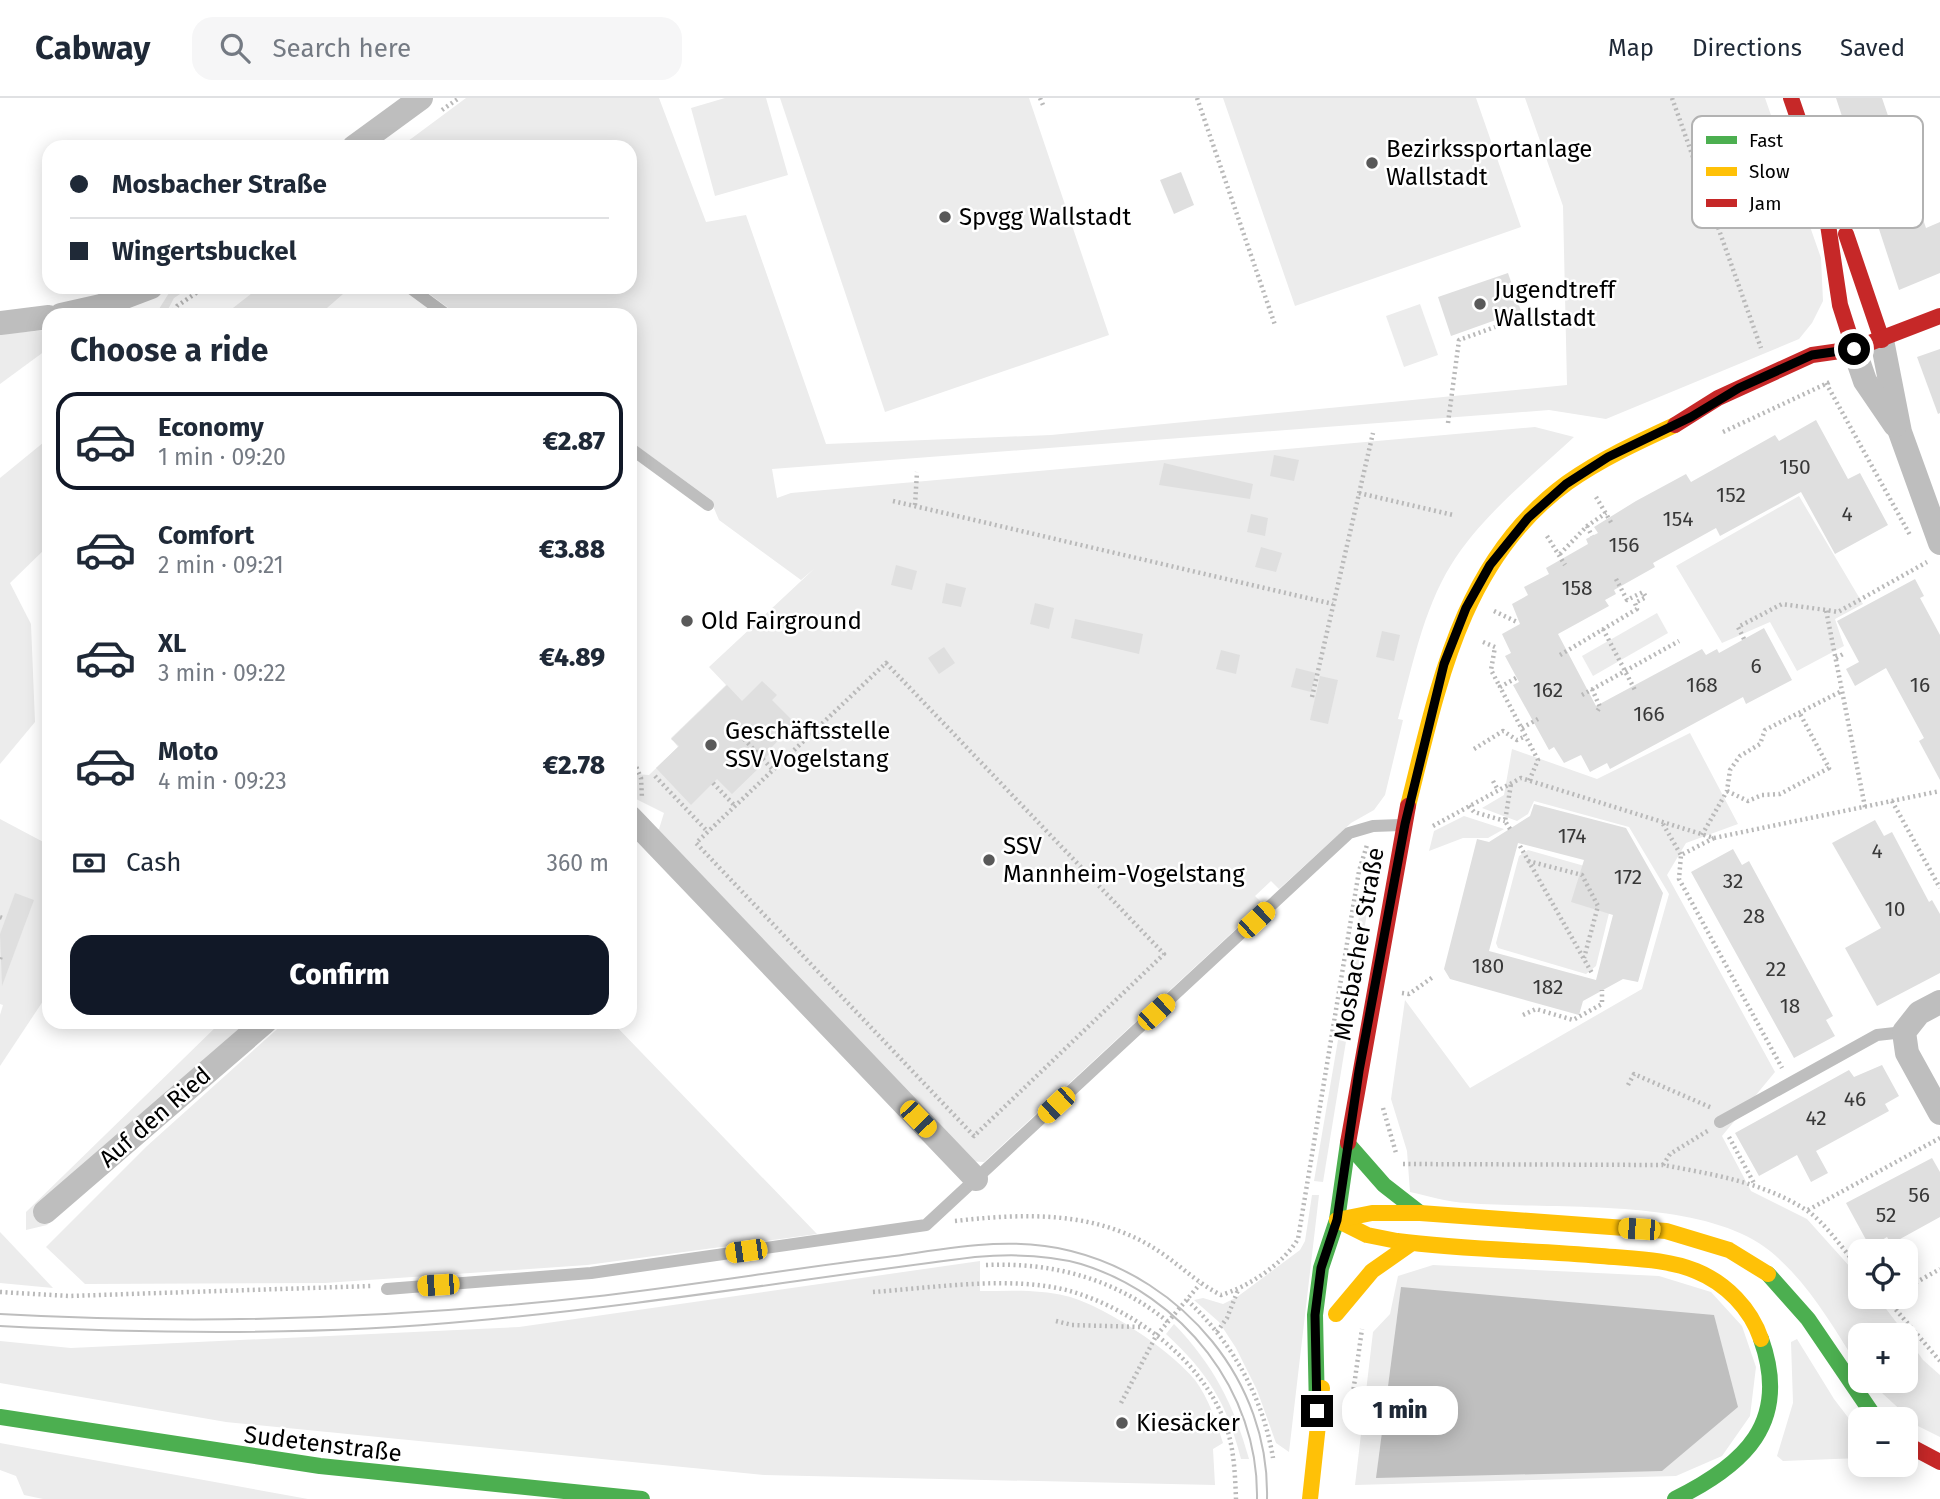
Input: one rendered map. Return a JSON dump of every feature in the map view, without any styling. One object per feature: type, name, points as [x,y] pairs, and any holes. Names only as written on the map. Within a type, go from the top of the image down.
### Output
[{"type":"street","points":[[364,140],[421,98]]},
{"type":"street","points":[[1791,98],[1797,116]]},
{"type":"street","points":[[1829,228],[1840,305],[1865,381],[1900,432]]},
{"type":"street","points":[[1843,228],[1882,340],[1900,432],[1929,554]]},
{"type":"street","points":[[96,308],[142,299]]},
{"type":"street","name":"Mosbacher Straße","points":[[1337,1220],[1405,824],[1444,664],[1466,608],[1490,565],[1528,518],[1566,484],[1608,457],[1691,417],[1718,398],[1812,355],[1854,349],[1940,316]]},
{"type":"street","points":[[0,323],[42,318]]},
{"type":"street","name":"Mosbacher Straße","points":[[1824,380],[1854,349]]},
{"type":"street","name":"Mosbacher Straße","points":[[1691,417],[1721,412],[1756,399]]},
{"type":"street","points":[[637,811],[976,1179]]},
{"type":"street","points":[[1940,1002],[1919,1013],[1904,1032],[1907,1053],[1940,1113]]},
{"type":"street","name":"Auf den Ried","points":[[45,1212],[257,1029]]},
{"type":"street","points":[[1348,1144],[1384,1185],[1420,1213]]},
{"type":"street","points":[[1337,1220],[1372,1213],[1420,1213],[1666,1231],[1700,1238],[1734,1251],[1766,1271],[1790,1296],[1866,1407]]},
{"type":"street","points":[[1337,1220],[1368,1236],[1412,1243],[1556,1251],[1670,1264],[1705,1275],[1736,1296],[1760,1328],[1771,1369],[1766,1410],[1749,1448],[1716,1479],[1675,1499]]},
{"type":"street","points":[[1337,1220],[1342,1256]]},
{"type":"street","points":[[1310,1499],[1317,1411],[1315,1315],[1321,1268],[1337,1220]]},
{"type":"street","points":[[1334,1327],[1372,1271],[1412,1243]]},
{"type":"street","points":[[1317,1411],[1341,1279]]},
{"type":"street","name":"Sudetenstraße","points":[[0,1417],[300,1465],[473,1485],[642,1499]]},
{"type":"street","points":[[1918,1450],[1940,1462]]},
{"type":"lane","points":[[418,294],[438,308]]},
{"type":"lane","points":[[637,453],[708,505]]},
{"type":"lane","points":[[387,1289],[591,1273],[926,1225],[1349,833],[1373,826],[1405,824]]},
{"type":"lane","points":[[1720,1122],[1877,1035],[1904,1032]]},
{"type":"path","points":[[1040,98],[1042,105]]},
{"type":"path","points":[[1197,98],[1275,325]]},
{"type":"path","points":[[1672,98],[1692,154]]},
{"type":"path","points":[[1718,228],[1762,350]]},
{"type":"path","points":[[175,308],[195,294]]},
{"type":"path","points":[[1448,423],[1459,340],[1495,327]]},
{"type":"path","points":[[1714,436],[1824,380],[1854,349]]},
{"type":"path","points":[[1824,380],[1913,540]]},
{"type":"path","points":[[1312,697],[1373,433]]},
{"type":"path","points":[[915,505],[918,472]]},
{"type":"path","points":[[1587,502],[1606,489]]},
{"type":"path","points":[[1359,493],[1453,514]]},
{"type":"path","points":[[1595,496],[1612,524]]},
{"type":"path","points":[[893,501],[1333,604]]},
{"type":"path","points":[[1560,554],[1587,526],[1606,513]]},
{"type":"path","points":[[1587,526],[1592,536]]},
{"type":"path","points":[[1538,545],[1554,528]]},
{"type":"path","points":[[1546,536],[1565,565]]},
{"type":"path","points":[[1744,639],[1738,627],[1782,604],[1838,612],[1929,554]]},
{"type":"path","points":[[1560,655],[1637,609],[1635,603],[1646,597],[1643,592],[1628,600],[1616,579]]},
{"type":"path","points":[[1488,620],[1500,599]]},
{"type":"path","points":[[1826,610],[1840,692],[1865,807]]},
{"type":"path","points":[[1493,611],[1517,622]]},
{"type":"path","points":[[1604,629],[1636,692]]},
{"type":"path","points":[[1474,651],[1483,630]]},
{"type":"path","points":[[1478,640],[1495,647],[1491,670],[1538,760],[1529,781]]},
{"type":"path","points":[[1583,695],[1679,641]]},
{"type":"path","points":[[1836,658],[1845,653]]},
{"type":"path","points":[[886,663],[1164,954],[974,1136],[696,843],[735,806],[886,663]]},
{"type":"path","points":[[1500,687],[1516,678]]},
{"type":"path","points":[[1592,689],[1600,707],[1595,713]]},
{"type":"path","points":[[1702,835],[1727,791],[1730,770],[1740,756],[1760,744],[1765,730],[1840,692]]},
{"type":"path","points":[[1727,791],[1748,801],[1762,795],[1780,794],[1829,768],[1799,712]]},
{"type":"path","points":[[1522,728],[1538,719]]},
{"type":"path","points":[[1474,749],[1503,731],[1517,740],[1526,736]]},
{"type":"path","points":[[744,739],[773,770]]},
{"type":"path","points":[[637,769],[641,778],[637,804]]},
{"type":"path","points":[[655,775],[708,832]]},
{"type":"path","points":[[1433,815],[1430,827],[1521,778],[1714,838]]},
{"type":"path","points":[[1493,781],[1498,790]]},
{"type":"path","points":[[713,783],[735,806]]},
{"type":"path","points":[[1510,829],[1505,821],[1511,784]]},
{"type":"path","points":[[1681,855],[1714,838],[1940,790]]},
{"type":"path","points":[[1892,801],[1940,888]]},
{"type":"path","points":[[1469,806],[1474,812],[1505,821]]},
{"type":"path","points":[[1664,824],[1681,855],[1679,878],[1791,1084]]},
{"type":"path","points":[[926,1225],[1011,1215],[1073,1217],[1118,1231],[1162,1253],[1200,1284],[1221,1295],[1238,1290],[1291,1251],[1298,1239],[1359,871],[1373,826]]},
{"type":"path","points":[[1520,846],[1593,975]]},
{"type":"path","points":[[1528,861],[1582,875],[1598,906],[1584,959]]},
{"type":"path","points":[[1588,904],[1598,906]]},
{"type":"path","points":[[1401,980],[1398,993],[1409,994],[1433,977]]},
{"type":"path","points":[[1523,1015],[1536,1009],[1573,1020],[1602,1004],[1602,990]]},
{"type":"path","points":[[1628,1085],[1634,1074],[1710,1106],[1755,1185]]},
{"type":"path","points":[[1381,1098],[1399,1164],[1663,1166],[1755,1185],[1808,1210],[1848,1255]]},
{"type":"path","points":[[1663,1166],[1670,1154],[1720,1122]]},
{"type":"path","points":[[1808,1210],[1940,1138]]},
{"type":"path","points":[[986,1265],[1020,1263],[1093,1279],[1144,1303],[1168,1322]]},
{"type":"path","points":[[1918,1281],[1940,1269]]},
{"type":"path","points":[[1121,1403],[1156,1336],[1200,1284]]},
{"type":"path","points":[[873,1292],[1021,1285],[1057,1289],[1109,1306],[1174,1350],[1206,1385],[1225,1422],[1234,1460],[1236,1499]]},
{"type":"path","points":[[1217,1332],[1227,1318],[1238,1290]]},
{"type":"path","points":[[1187,1300],[1217,1332],[1241,1365],[1260,1409],[1273,1458]]},
{"type":"path","points":[[1897,1309],[1940,1362]]},
{"type":"path","points":[[1056,1321],[1072,1325],[1142,1327]]},
{"type":"shaded area","points":[[466,98],[659,98],[706,222],[746,215],[826,444],[1051,435],[1567,385],[1563,206],[1525,98],[1765,98],[1771,116],[1692,116],[1692,228],[1810,228],[1821,258],[1823,301],[1812,323],[1799,339],[1606,419],[1549,410],[772,469],[777,498],[791,493],[1535,427],[1574,437],[1492,513],[1463,547],[1441,582],[1426,620],[1398,719],[1403,720],[1385,795],[1374,810],[1351,823],[1279,889],[1271,881],[1255,896],[1263,904],[984,1162],[965,1161],[650,831],[659,829],[664,813],[637,800],[637,774],[649,775],[678,747],[671,738],[726,685],[709,667],[815,568],[801,580],[719,520],[710,499],[637,446],[637,308],[448,308],[430,294],[637,294],[637,140],[409,140]]},
{"type":"shaded area","points":[[725,98],[766,98],[788,175],[715,196],[691,108]]},
{"type":"shaded area","name":"Spvgg Wallstadt","points":[[780,98],[1029,98],[1109,335],[885,412]]},
{"type":"shaded area","name":"Bezirkssportanlage Wallstadt","points":[[1223,98],[1476,98],[1521,227],[1295,306]]},
{"type":"shaded area","points":[[168,294],[180,294],[174,298],[169,308],[160,308]]},
{"type":"shaded area","points":[[251,294],[343,294],[327,308],[233,308]]},
{"type":"shaded area","points":[[1420,304],[1438,355],[1404,367],[1386,316]]},
{"type":"shaded area","points":[[42,330],[42,353],[0,384],[0,334]]},
{"type":"shaded area","points":[[42,444],[42,552],[10,583],[31,624],[35,722],[0,764],[0,478]]},
{"type":"shaded area","points":[[1799,496],[1863,604],[1835,619],[1844,646],[1797,671],[1770,622],[1722,643],[1676,566]]},
{"type":"shaded area","points":[[1657,613],[1668,633],[1593,676],[1582,656]]},
{"type":"shaded area","points":[[1690,733],[1738,824],[1686,843],[1667,875],[1775,1072],[1722,1136],[1751,1191],[1807,1219],[1848,1265],[1848,1309],[1886,1309],[1897,1323],[1848,1323],[1848,1351],[1797,1277],[1770,1251],[1741,1233],[1706,1221],[1667,1213],[1460,1202],[1410,1192],[1407,1151],[1391,1099],[1405,1000],[1470,1088],[1642,989],[1669,894],[1629,827],[1534,801],[1528,814],[1517,821],[1482,808],[1504,795],[1512,749],[1597,779]]},
{"type":"shaded area","points":[[1464,816],[1504,829],[1488,838],[1463,838],[1429,851],[1434,831]]},
{"type":"shaded area","points":[[0,819],[42,841],[42,1003],[0,1066],[0,1015],[3,1005],[0,1004]]},
{"type":"shaded area","points":[[1528,850],[1588,867],[1611,905],[1596,966],[1586,974],[1498,948],[1496,943],[1519,856]]},
{"type":"shaded area","points":[[1363,893],[1367,913],[1323,1182],[1314,1181]]},
{"type":"shaded area","points":[[214,1029],[253,1029],[137,1132],[47,1225],[26,1230],[26,1212]]},
{"type":"shaded area","points":[[277,1029],[619,1029],[817,1234],[587,1265],[325,1283],[85,1284],[46,1247],[147,1146]]},
{"type":"shaded area","points":[[1312,1195],[1319,1195],[1289,1452],[1276,1443],[1257,1390],[1236,1348],[1219,1322],[1194,1300],[1203,1298],[1223,1304],[1237,1297],[1300,1250],[1305,1241]]},
{"type":"shaded area","points":[[0,1232],[53,1288],[0,1283]]},
{"type":"shaded area","points":[[980,1261],[980,1291],[1045,1292],[1081,1301],[1117,1318],[1184,1368],[1204,1395],[1223,1443],[1213,1449],[1215,1485],[764,1475],[226,1422],[0,1383],[0,1341],[71,1348],[519,1327]]},
{"type":"shaded area","points":[[1433,1265],[1659,1276],[1711,1292],[1742,1326],[1756,1367],[1750,1416],[1722,1456],[1676,1476],[1355,1485],[1373,1332],[1390,1314],[1398,1276]]},
{"type":"shaded area","points":[[1401,1287],[1714,1315],[1738,1407],[1662,1471],[1376,1478]]},
{"type":"shaded area","points":[[1174,1324],[1200,1354],[1220,1386],[1249,1459],[1241,1459],[1229,1421],[1214,1390],[1181,1348],[1166,1334]]},
{"type":"shaded area","points":[[1797,1339],[1848,1417],[1848,1458],[1783,1461],[1777,1456],[1793,1403],[1791,1342]]},
{"type":"shaded area","points":[[1918,1353],[1940,1375],[1940,1437],[1918,1426],[1918,1407],[1897,1407],[1882,1393],[1918,1393]]},
{"type":"shaded area","points":[[0,1443],[308,1499],[43,1499],[24,1495],[16,1476],[0,1470]]},
{"type":"building","points":[[1836,98],[1882,98],[1888,116],[1842,116]]},
{"type":"building","points":[[1181,172],[1194,205],[1174,214],[1160,180]]},
{"type":"building","points":[[1923,219],[1926,228],[1940,222],[1940,273],[1899,290],[1879,228],[1923,228]]},
{"type":"building","name":"Jugendtreff Wallstadt","points":[[1508,273],[1521,311],[1451,336],[1438,297]]},
{"type":"building","points":[[1940,349],[1940,413],[1938,414],[1917,357]]},
{"type":"building","points":[[1816,420],[1848,479],[1860,473],[1888,525],[1835,554],[1801,492],[1720,536],[1716,528],[1653,563],[1655,567],[1614,590],[1616,594],[1605,600],[1609,606],[1558,634],[1596,706],[1702,649],[1706,655],[1717,649],[1719,653],[1764,628],[1792,680],[1746,704],[1743,697],[1610,769],[1607,763],[1590,772],[1581,755],[1564,763],[1554,747],[1549,750],[1513,685],[1519,682],[1505,656],[1511,653],[1502,634],[1520,624],[1512,604],[1528,595],[1524,587],[1549,574],[1546,568],[1588,544],[1586,539],[1598,533],[1594,527],[1636,501],[1686,474],[1691,482],[1775,435],[1779,441]]},
{"type":"building","points":[[1274,455],[1299,460],[1294,481],[1270,476]]},
{"type":"building","points":[[1164,463],[1253,484],[1250,499],[1159,485]]},
{"type":"building","points":[[1251,514],[1268,518],[1265,536],[1247,532]]},
{"type":"building","points":[[1261,547],[1282,553],[1276,572],[1255,567]]},
{"type":"building","points":[[896,565],[917,571],[912,590],[891,585]]},
{"type":"building","points":[[1915,579],[1924,596],[1920,598],[1940,635],[1940,780],[1919,741],[1924,738],[1886,668],[1855,686],[1846,669],[1859,662],[1837,621]]},
{"type":"building","points":[[946,583],[966,588],[961,607],[942,603]]},
{"type":"building","points":[[1035,603],[1054,608],[1049,629],[1030,624]]},
{"type":"building","points":[[1075,619],[1143,634],[1139,654],[1071,638]]},
{"type":"building","points":[[1382,631],[1400,635],[1394,661],[1376,657]]},
{"type":"building","points":[[944,647],[955,663],[939,674],[928,658]]},
{"type":"building","points":[[1221,650],[1240,655],[1236,674],[1216,669]]},
{"type":"building","points":[[1296,668],[1316,673],[1311,692],[1291,687]]},
{"type":"building","points":[[1320,676],[1338,680],[1328,724],[1310,720]]},
{"type":"building","points":[[762,681],[777,695],[772,700],[795,723],[770,749],[772,751],[760,763],[762,765],[732,794],[717,779],[691,805],[656,768],[679,746],[671,739],[727,685],[742,701]]},
{"type":"building","points":[[1534,804],[1626,828],[1663,893],[1638,982],[1623,979],[1583,1001],[1579,1015],[1450,979],[1444,969],[1477,839],[1489,842],[1530,816]],"holes":[[[1518,843],[1584,860],[1571,902],[1613,915],[1596,980],[1489,951]]]},
{"type":"building","points":[[1875,820],[1884,836],[1892,832],[1929,902],[1932,900],[1940,914],[1940,973],[1877,1006],[1845,948],[1881,928],[1832,843]]},
{"type":"building","points":[[1733,849],[1742,865],[1749,861],[1833,1016],[1826,1020],[1835,1036],[1794,1058],[1691,872]]},
{"type":"building","points":[[15,893],[34,900],[2,986],[0,934]]},
{"type":"building","points":[[1882,1065],[1899,1096],[1885,1104],[1889,1111],[1816,1151],[1828,1173],[1811,1182],[1797,1155],[1759,1176],[1735,1133],[1849,1070],[1854,1077]]},
{"type":"building","points":[[1932,1158],[1940,1172],[1940,1217],[1900,1239],[1866,1239],[1846,1203]]},
{"type":"tram line","points":[[0,1314],[148,1319],[370,1315],[627,1293],[956,1247],[1002,1244],[1048,1246],[1112,1265],[1149,1285],[1183,1311],[1212,1341],[1236,1376],[1253,1414],[1264,1456],[1267,1499]]},
{"type":"tram line","points":[[0,1326],[236,1332],[412,1326],[597,1308],[975,1257],[1015,1255],[1055,1258],[1081,1264],[1118,1279],[1151,1299],[1182,1324],[1208,1353],[1229,1385],[1245,1421],[1254,1459],[1257,1499]]},
{"type":"traffic: fast","points":[[1317,1411],[1315,1315],[1321,1268],[1337,1220],[1348,1143]]},
{"type":"traffic: fast","points":[[1348,1144],[1384,1185],[1420,1213]]},
{"type":"traffic: fast","points":[[1768,1274],[1808,1319],[1868,1407]]},
{"type":"traffic: fast","points":[[1675,1499],[1722,1471],[1740,1456],[1755,1438],[1765,1418],[1770,1395],[1769,1369],[1761,1339]]},
{"type":"traffic: fast","points":[[0,1417],[320,1466],[642,1499]]},
{"type":"traffic: slow","points":[[1408,806],[1431,716],[1459,629],[1478,588],[1502,549],[1531,514],[1567,483],[1606,459],[1675,425]]},
{"type":"traffic: slow","points":[[1337,1220],[1372,1213],[1420,1213],[1666,1231],[1729,1250],[1768,1274]]},
{"type":"traffic: slow","points":[[1337,1220],[1367,1235],[1397,1241],[1637,1259],[1685,1267],[1717,1282],[1736,1298],[1751,1317],[1761,1339]]},
{"type":"traffic: slow","points":[[1336,1314],[1372,1271],[1412,1243]]},
{"type":"traffic: slow","points":[[1310,1499],[1322,1388]]},
{"type":"traffic: jam","points":[[1791,98],[1797,116]]},
{"type":"traffic: jam","points":[[1829,228],[1840,305],[1854,349]]},
{"type":"traffic: jam","points":[[1846,234],[1882,340]]},
{"type":"traffic: jam","points":[[1675,425],[1718,398],[1812,355],[1854,349],[1940,316]]},
{"type":"traffic: jam","points":[[1348,1143],[1408,806]]},
{"type":"traffic: jam","points":[[1918,1450],[1940,1462]]},
{"type":"place","name":"Bezirkssportanlage Wallstadt","points":[[1372,163]]},
{"type":"place","name":"Spvgg Wallstadt","points":[[945,217]]},
{"type":"place","name":"Jugendtreff Wallstadt","points":[[1480,304]]},
{"type":"place","name":"Old Fairground","points":[[687,621]]},
{"type":"place","name":"Geschäftsstelle SSV Vogelstang","points":[[711,745]]},
{"type":"place","name":"SSV Mannheim-Vogelstang","points":[[989,860]]},
{"type":"place","name":"Kiesäcker","points":[[1122,1423]]},
{"type":"route","points":[[1317,1411],[1315,1315],[1321,1268],[1337,1220],[1359,1071],[1396,863],[1444,664],[1466,608],[1490,565],[1528,518],[1566,484],[1608,457],[1691,417],[1718,398],[1739,388],[1812,355],[1854,349]]}]
